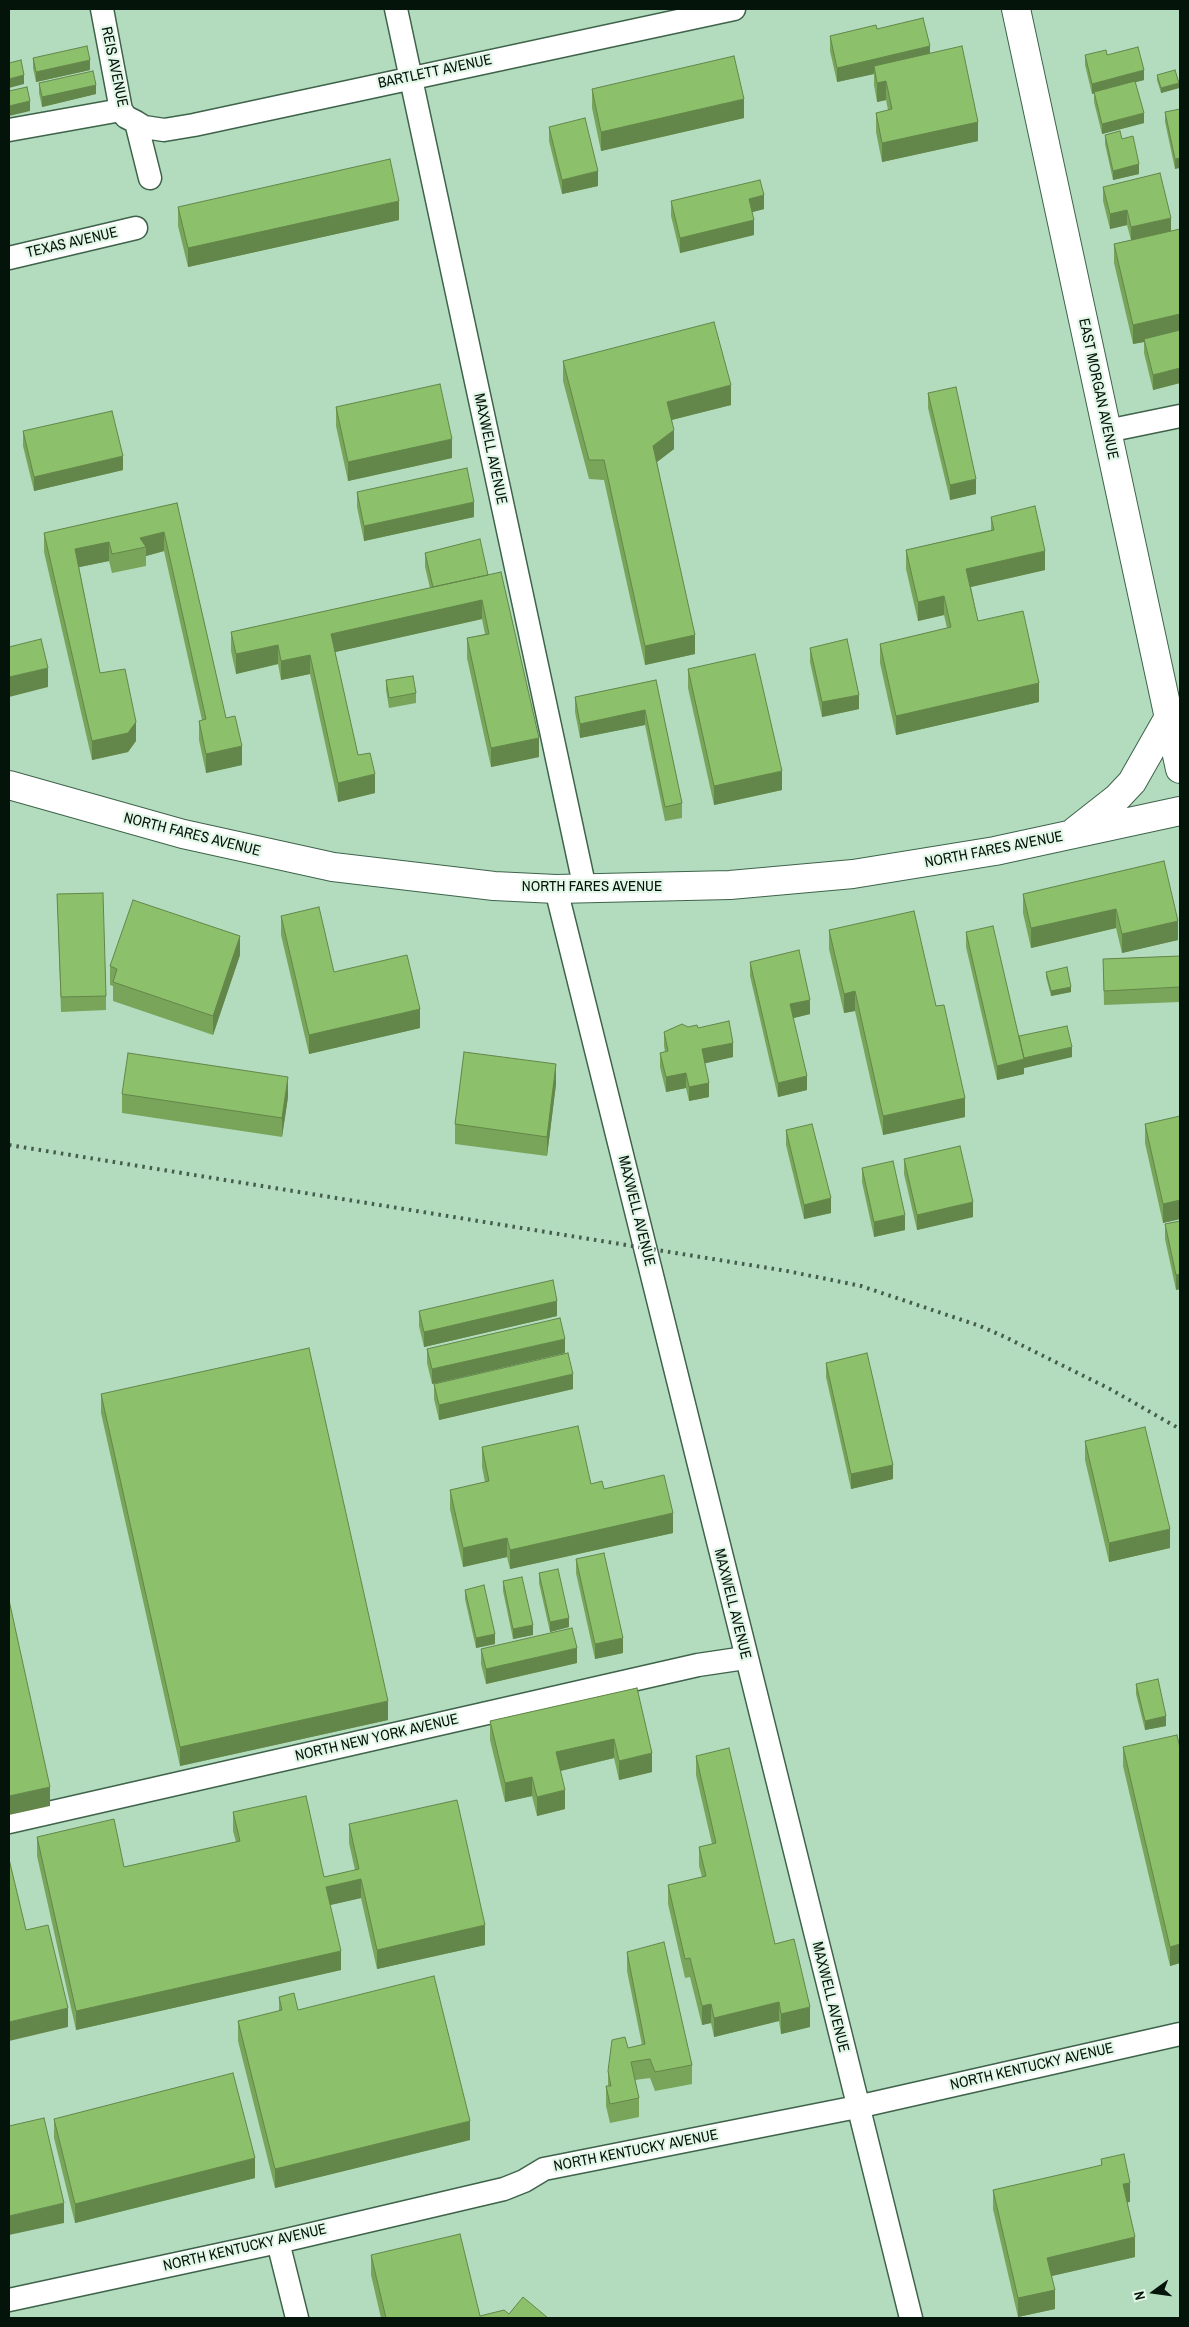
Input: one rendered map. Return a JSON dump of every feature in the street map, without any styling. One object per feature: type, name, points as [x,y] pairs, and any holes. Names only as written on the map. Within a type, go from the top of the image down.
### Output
[{"type":"street","name":"REIS AVENUE","points":[[102,9],[129,116],[150,178]]},
{"type":"street","name":"MAXWELL AVENUE","points":[[396,9],[585,889]]},
{"type":"street","name":"BARTLETT AVENUE","points":[[129,116],[144,127],[164,130],[194,125],[410,77],[734,9]]},
{"type":"street","name":"EAST MORGAN AVENUE","points":[[1016,9],[1107,431],[1175,720],[1180,769]]},
{"type":"street","points":[[9,130],[129,116]]},
{"type":"street","name":"TEXAS AVENUE","points":[[9,258],[136,228]]},
{"type":"street","points":[[1107,431],[1180,416]]},
{"type":"street","points":[[1069,835],[1117,798],[1132,782],[1175,720]]},
{"type":"street","name":"NORTH FARES AVENUE","points":[[9,786],[183,834],[324,865],[494,886],[556,890],[730,885],[853,874],[995,851],[1180,811]]},
{"type":"street","name":"MAXWELL AVENUE","points":[[556,890],[745,1658],[778,1782],[857,2107],[911,2318]]},
{"type":"street","name":"NORTH NEW YORK AVENUE","points":[[9,1822],[689,1667],[745,1658]]},
{"type":"street","name":"NORTH KENTUCKY AVENUE","points":[[9,2300],[278,2242],[504,2189],[524,2181],[544,2169],[857,2107],[1180,2034]]},
{"type":"street","points":[[278,2242],[297,2318]]},
{"type":"building","points":[[923,18],[930,46],[837,68],[830,36],[876,25],[877,29]]},
{"type":"building","points":[[87,46],[90,60],[36,72],[33,58]]},
{"type":"building","points":[[962,46],[978,122],[882,143],[876,113],[892,109],[886,81],[877,83],[874,66]]},
{"type":"building","points":[[1138,47],[1144,70],[1092,84],[1085,55],[1106,50],[1107,55]]},
{"type":"building","points":[[734,56],[744,99],[601,132],[592,89]]},
{"type":"building","points":[[21,60],[24,75],[9,79],[9,63]]},
{"type":"building","points":[[1175,70],[1179,83],[1161,88],[1157,75]]},
{"type":"building","points":[[93,71],[96,85],[42,97],[39,83]]},
{"type":"building","points":[[1135,81],[1144,113],[1102,124],[1094,92]]},
{"type":"building","points":[[27,87],[30,101],[9,106],[9,91]]},
{"type":"building","points":[[1180,109],[1180,158],[1175,159],[1165,112]]},
{"type":"building","points":[[585,118],[598,171],[562,180],[549,127]]},
{"type":"building","points":[[1120,131],[1122,139],[1133,136],[1139,164],[1113,171],[1105,135]]},
{"type":"building","points":[[390,159],[399,201],[188,248],[178,207]]},
{"type":"building","points":[[1160,173],[1171,218],[1131,227],[1127,210],[1110,214],[1103,187]]},
{"type":"building","points":[[760,180],[764,195],[749,199],[754,220],[680,238],[671,201]]},
{"type":"building","points":[[1180,229],[1180,314],[1133,325],[1114,244]]},
{"type":"building","points":[[714,322],[731,385],[667,402],[674,430],[653,446],[695,635],[645,646],[604,460],[589,460],[563,361]]},
{"type":"building","points":[[1180,330],[1180,368],[1153,375],[1144,339]]},
{"type":"building","points":[[440,384],[452,439],[348,462],[336,407]]},
{"type":"building","points":[[956,387],[976,479],[950,485],[928,393]]},
{"type":"building","points":[[112,411],[123,456],[34,477],[23,431]]},
{"type":"building","points":[[467,468],[474,502],[364,526],[357,492]]},
{"type":"building","points":[[177,503],[226,718],[235,716],[242,746],[206,754],[199,721],[206,719],[164,532],[140,538],[146,547],[112,554],[109,542],[75,549],[100,673],[125,669],[136,722],[128,733],[92,741],[44,533]]},
{"type":"building","points":[[1035,506],[1045,551],[966,569],[978,621],[1023,611],[1039,683],[896,716],[880,644],[951,627],[944,596],[918,602],[906,550],[994,530],[991,517]]},
{"type":"building","points":[[480,539],[488,575],[433,587],[425,553]]},
{"type":"building","points":[[501,572],[539,738],[491,748],[467,638],[489,634],[482,600],[331,634],[358,755],[370,753],[375,774],[338,783],[310,655],[281,661],[278,645],[236,654],[231,632]]},
{"type":"building","points":[[41,639],[48,668],[9,677],[9,647]]},
{"type":"building","points":[[847,639],[859,695],[822,702],[810,648]]},
{"type":"building","points":[[755,654],[782,771],[714,786],[688,669]]},
{"type":"building","points":[[413,676],[416,693],[389,698],[386,680]]},
{"type":"building","points":[[656,680],[682,803],[665,807],[645,710],[580,724],[575,697]]},
{"type":"building","points":[[1164,861],[1178,921],[1122,934],[1116,909],[1031,928],[1023,894]]},
{"type":"building","points":[[103,893],[106,996],[61,997],[57,894]]},
{"type":"building","points":[[133,900],[240,936],[213,1016],[113,982],[117,969],[110,966]]},
{"type":"building","points":[[319,907],[334,972],[407,955],[420,1009],[309,1035],[281,916]]},
{"type":"building","points":[[914,911],[936,1006],[944,1005],[965,1098],[883,1116],[855,991],[844,994],[829,930]]},
{"type":"building","points":[[993,926],[1024,1059],[997,1066],[966,932]]},
{"type":"building","points":[[799,950],[810,1000],[790,1004],[807,1076],[778,1083],[750,962]]},
{"type":"building","points":[[1180,956],[1180,987],[1104,991],[1103,959]]},
{"type":"building","points":[[1067,967],[1071,987],[1051,991],[1046,972]]},
{"type":"building","points":[[729,1021],[733,1043],[702,1049],[709,1083],[689,1087],[686,1073],[666,1077],[660,1053],[668,1051],[664,1032],[682,1024],[688,1027],[697,1025],[698,1028]]},
{"type":"building","points":[[1067,1026],[1072,1047],[1024,1058],[1019,1036]]},
{"type":"building","points":[[464,1052],[556,1064],[547,1137],[455,1124]]},
{"type":"building","points":[[128,1053],[288,1077],[282,1118],[122,1094]]},
{"type":"building","points":[[1180,1116],[1180,1200],[1163,1204],[1145,1124]]},
{"type":"building","points":[[812,1124],[831,1198],[804,1205],[786,1130]]},
{"type":"building","points":[[960,1146],[973,1202],[917,1215],[904,1159]]},
{"type":"building","points":[[893,1161],[905,1215],[874,1222],[862,1168]]},
{"type":"building","points":[[1180,1221],[1180,1274],[1176,1275],[1165,1224]]},
{"type":"building","points":[[553,1280],[557,1301],[424,1332],[419,1311]]},
{"type":"building","points":[[560,1318],[565,1339],[432,1369],[427,1349]]},
{"type":"building","points":[[309,1348],[388,1701],[180,1747],[101,1394]]},
{"type":"building","points":[[568,1353],[573,1374],[439,1405],[434,1384]]},
{"type":"building","points":[[867,1353],[893,1465],[851,1474],[826,1363]]},
{"type":"building","points":[[578,1426],[591,1484],[602,1481],[604,1489],[664,1475],[673,1513],[510,1550],[507,1538],[463,1548],[450,1490],[489,1481],[482,1447]]},
{"type":"building","points":[[1145,1427],[1170,1529],[1109,1543],[1085,1441]]},
{"type":"building","points":[[604,1553],[623,1638],[595,1644],[576,1559]]},
{"type":"building","points":[[558,1569],[569,1618],[550,1622],[539,1573]]},
{"type":"building","points":[[522,1577],[533,1625],[513,1629],[503,1581]]},
{"type":"building","points":[[484,1585],[495,1634],[476,1638],[465,1590]]},
{"type":"building","points":[[9,1600],[50,1787],[9,1796]]},
{"type":"building","points":[[572,1628],[577,1648],[486,1669],[481,1649]]},
{"type":"building","points":[[1158,1679],[1166,1716],[1145,1721],[1136,1684]]},
{"type":"building","points":[[637,1688],[652,1753],[619,1761],[614,1739],[556,1752],[565,1790],[537,1797],[532,1777],[505,1783],[490,1721]]},
{"type":"building","points":[[1177,1735],[1180,1748],[1180,1944],[1170,1947],[1123,1747]]},
{"type":"building","points":[[729,1748],[775,1944],[794,1939],[810,2007],[781,2014],[779,2002],[714,2018],[711,2004],[702,2006],[690,1958],[685,1959],[668,1885],[706,1876],[699,1847],[716,1843],[696,1756]]},
{"type":"building","points":[[306,1796],[324,1877],[359,1869],[349,1824],[457,1800],[485,1925],[377,1950],[361,1879],[326,1887],[341,1951],[76,2011],[37,1837],[114,1819],[124,1867],[240,1841],[233,1812]]},
{"type":"building","points":[[9,1859],[26,1930],[48,1925],[68,2008],[9,2022]]},
{"type":"building","points":[[664,1942],[692,2065],[655,2072],[650,2059],[631,2062],[639,2098],[610,2104],[606,2086],[611,2086],[608,2071],[612,2040],[625,2037],[628,2048],[645,2044],[627,1952]]},
{"type":"building","points":[[434,1976],[470,2121],[275,2169],[238,2021],[282,2010],[279,1997],[294,1993],[298,2010]]},
{"type":"building","points":[[233,2073],[255,2158],[75,2204],[54,2119]]},
{"type":"building","points":[[44,2118],[64,2203],[9,2216],[9,2126]]},
{"type":"building","points":[[1124,2154],[1130,2183],[1123,2184],[1135,2237],[1047,2258],[1055,2290],[1018,2298],[993,2190],[1102,2165],[1101,2159]]},
{"type":"building","points":[[460,2234],[480,2316],[504,2310],[509,2314],[523,2297],[548,2318],[386,2318],[371,2255]]},
{"type":"railway","points":[[9,1145],[787,1271],[861,1286],[980,1326],[1005,1337],[1110,1389],[1180,1429]]}]
